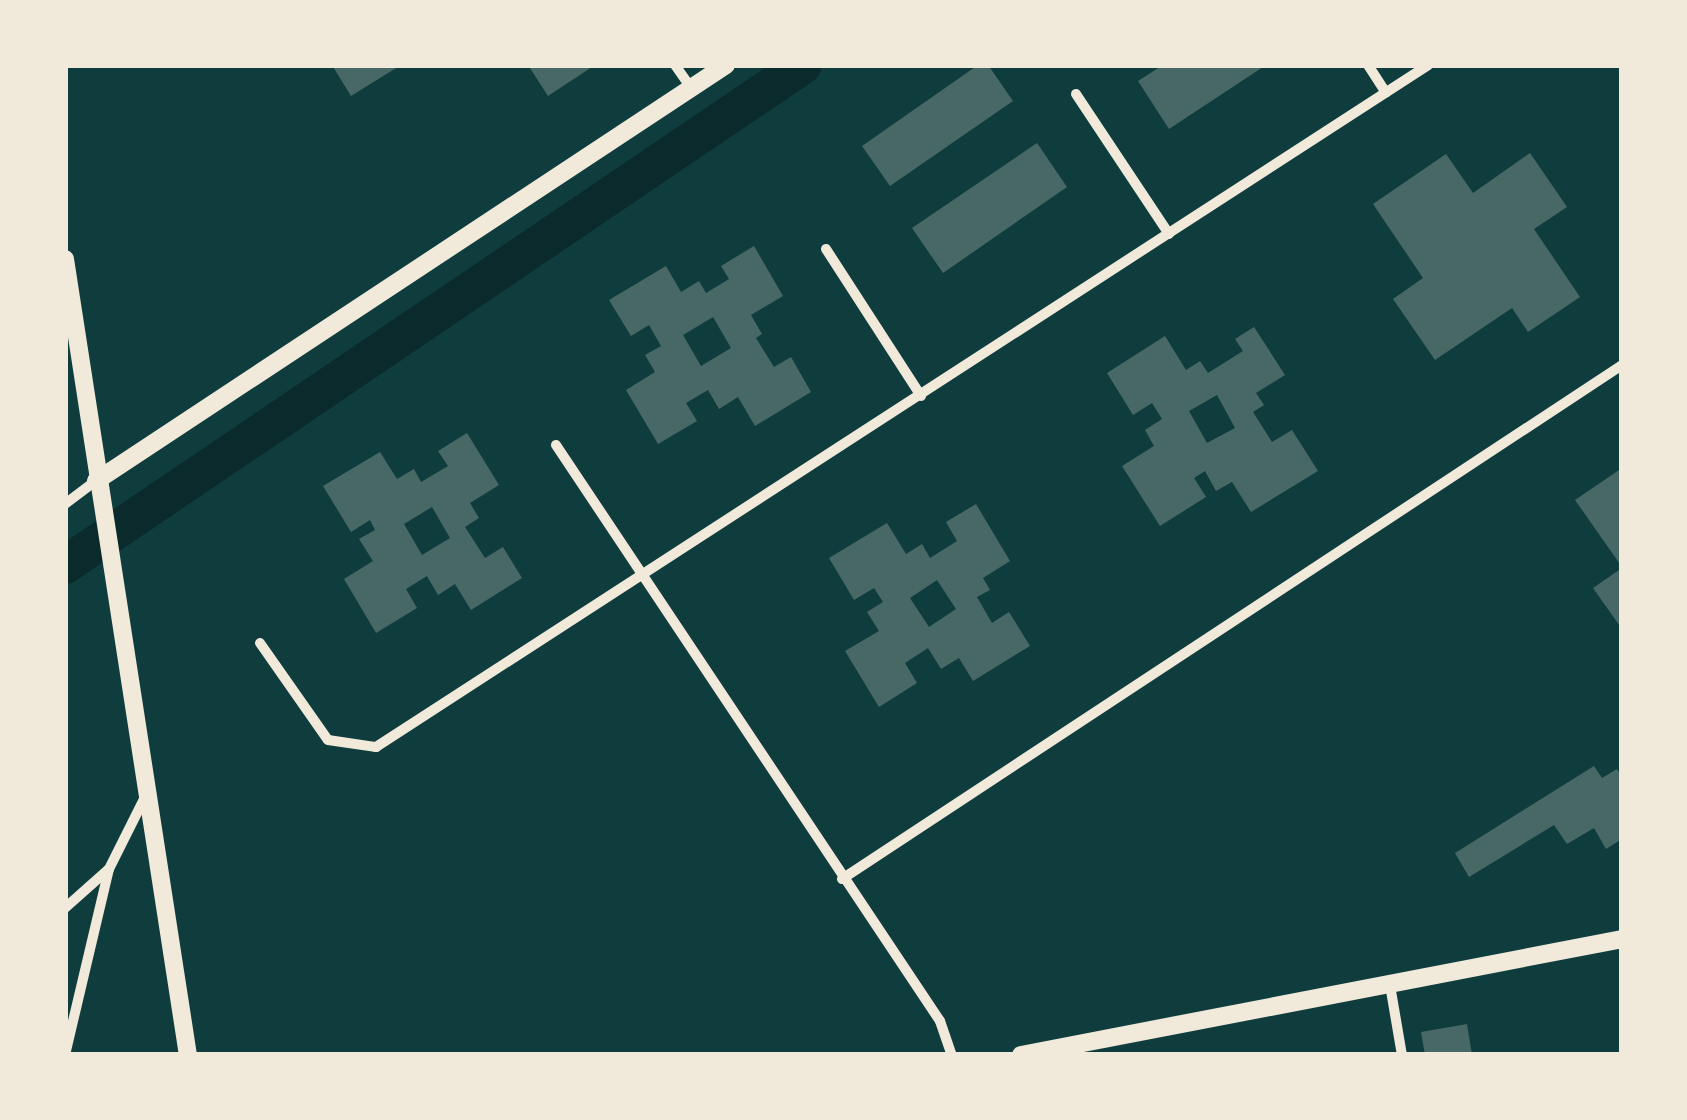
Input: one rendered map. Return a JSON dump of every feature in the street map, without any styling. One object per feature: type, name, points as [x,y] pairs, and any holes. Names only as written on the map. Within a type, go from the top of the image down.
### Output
[{"type":"street","points":[[674,65],[690,88]]},
{"type":"street","points":[[65,504],[726,65]]},
{"type":"street","points":[[1368,65],[1386,93]]},
{"type":"street","points":[[260,643],[328,740],[376,747],[645,577],[1428,65]]},
{"type":"street","points":[[1076,94],[1169,234]]},
{"type":"street","points":[[826,249],[921,396]]},
{"type":"street","points":[[65,260],[96,481],[188,1055]]},
{"type":"street","points":[[842,879],[1622,365]]},
{"type":"street","points":[[556,445],[940,1021],[952,1055]]},
{"type":"street","points":[[65,1055],[109,869],[146,794]]},
{"type":"street","points":[[65,908],[109,869]]},
{"type":"street","points":[[1021,1055],[1622,939]]},
{"type":"street","points":[[1390,985],[1402,1055]]},
{"type":"building","points":[[332,65],[401,65],[351,96]]},
{"type":"building","points":[[528,65],[595,65],[548,96]]},
{"type":"building","points":[[978,65],[988,65],[1013,101],[890,186],[862,146]]},
{"type":"building","points":[[1163,65],[1266,65],[1169,129],[1138,81]]},
{"type":"building","points":[[1037,143],[1067,187],[943,273],[912,228]]},
{"type":"building","points":[[1530,153],[1567,207],[1534,229],[1580,297],[1528,332],[1512,308],[1435,360],[1393,299],[1423,278],[1373,204],[1446,154],[1473,193]]},
{"type":"building","points":[[754,246],[783,296],[751,315],[762,334],[756,338],[774,367],[791,357],[811,392],[755,426],[738,397],[719,409],[708,390],[686,403],[697,421],[658,444],[626,390],[655,372],[645,355],[661,346],[649,325],[631,336],[609,300],[666,266],[681,292],[699,281],[706,293],[729,279],[721,266]],"holes":[[[713,317],[731,348],[701,366],[683,335]]]},
{"type":"building","points":[[1254,327],[1285,375],[1256,393],[1264,405],[1253,412],[1272,442],[1292,430],[1318,471],[1251,512],[1232,482],[1216,491],[1205,471],[1194,478],[1206,497],[1160,526],[1122,466],[1154,446],[1145,430],[1162,419],[1152,403],[1133,415],[1107,373],[1165,336],[1186,370],[1200,361],[1208,373],[1243,351],[1235,339]],"holes":[[[1217,395],[1235,428],[1207,443],[1189,411]]]},
{"type":"building","points":[[467,433],[499,485],[470,503],[479,518],[465,527],[485,558],[503,547],[522,578],[471,610],[455,584],[438,595],[427,576],[406,589],[417,608],[376,633],[344,579],[373,561],[359,539],[375,530],[370,520],[351,532],[323,486],[380,452],[397,479],[414,469],[421,482],[448,466],[438,451]],"holes":[[[432,507],[450,538],[422,555],[404,524]]]},
{"type":"building","points":[[1622,468],[1622,567],[1575,500]]},
{"type":"building","points":[[976,504],[1010,561],[983,578],[990,590],[977,597],[992,623],[1009,612],[1030,646],[973,681],[959,658],[941,669],[928,648],[905,663],[917,683],[879,707],[845,651],[879,631],[867,612],[883,602],[874,588],[854,600],[829,558],[887,523],[906,554],[922,544],[930,558],[957,541],[946,522]],"holes":[[[937,580],[956,609],[929,627],[910,598]]]},
{"type":"building","points":[[1622,568],[1622,629],[1593,588]]},
{"type":"building","points":[[1594,766],[1602,778],[1617,769],[1622,778],[1622,839],[1606,849],[1594,828],[1567,844],[1554,825],[1469,877],[1455,853]]},
{"type":"building","points":[[1467,1024],[1472,1055],[1425,1055],[1421,1032]]},
{"type":"waterway","points":[[65,565],[803,65]]}]
